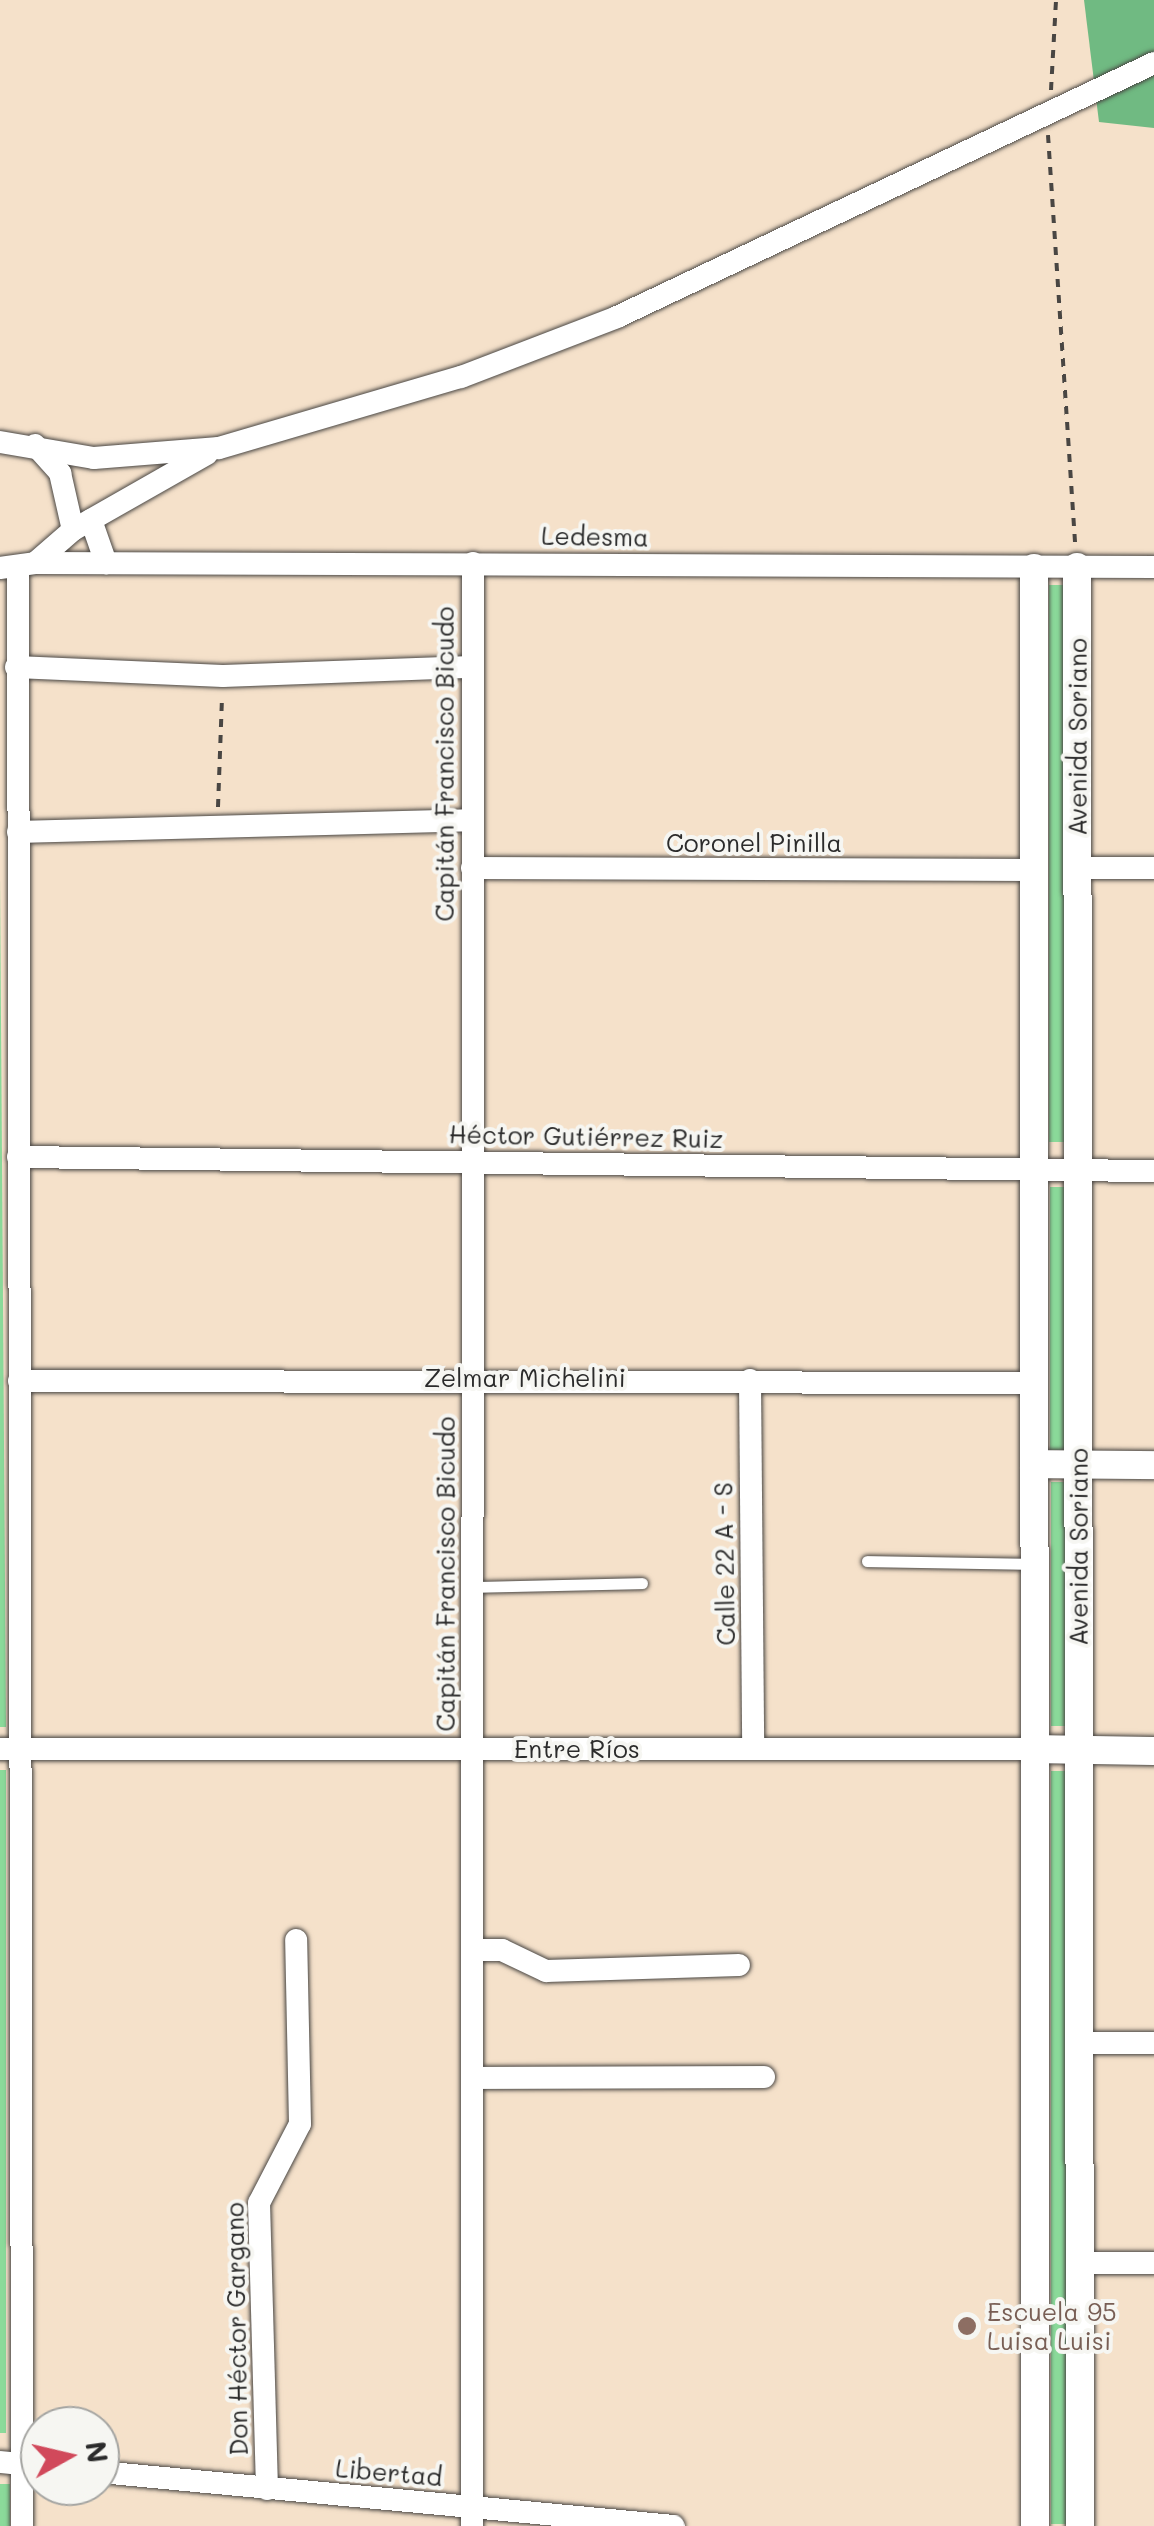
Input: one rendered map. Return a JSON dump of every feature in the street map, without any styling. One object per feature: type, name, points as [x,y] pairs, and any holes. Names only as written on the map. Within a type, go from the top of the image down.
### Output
[{"type":"street","points":[[20,2409],[8,1748],[18,1381],[12,1145],[18,567],[82,525],[219,448],[539,350],[1154,63]]},
{"type":"street","points":[[0,442],[94,458],[219,448]]},
{"type":"street","points":[[35,445],[60,474],[82,525],[106,563]]},
{"type":"street","name":"Ledesma","points":[[18,567],[106,563],[473,563],[1154,567]]},
{"type":"street","name":"Capitán Francisco Bicudo","points":[[472,2516],[469,820],[473,563]]},
{"type":"street","name":"Avenida Soriano","points":[[1077,567],[1080,2526]]},
{"type":"street","name":"Avenida Soriano","points":[[1034,568],[1034,1564],[1030,1749],[1035,2526]]},
{"type":"street","points":[[16,667],[223,676],[472,667]]},
{"type":"street","points":[[18,832],[469,820]]},
{"type":"street","name":"Coronel Pinilla","points":[[472,868],[1035,870]]},
{"type":"street","points":[[1076,868],[1154,868]]},
{"type":"street","name":"Héctor Gutiérrez Ruiz","points":[[12,1145],[470,1162],[1154,1170]]},
{"type":"street","name":"Zelmar Michelini","points":[[18,1381],[471,1376],[1032,1383]]},
{"type":"street","name":"Calle 22 A - S","points":[[750,1380],[753,1748]]},
{"type":"street","points":[[1034,1464],[1154,1465]]},
{"type":"street","name":"Entre Ríos","points":[[8,1748],[1154,1751]]},
{"type":"street","name":"Don Héctor Gargano","points":[[266,2489],[259,2203],[300,2124],[296,1940]]},
{"type":"street","points":[[472,1950],[502,1950],[546,1971],[739,1965]]},
{"type":"street","points":[[1079,2044],[1154,2043]]},
{"type":"street","points":[[472,2078],[764,2076]]},
{"type":"street","points":[[1079,2263],[1154,2262]]},
{"type":"street","name":"Libertad","points":[[120,2474],[472,2516],[673,2526]]},
{"type":"lane","points":[[867,1561],[1034,1564]]},
{"type":"lane","points":[[472,1587],[642,1582]]},
{"type":"path","points":[[1056,0],[1046,183],[1077,567]]},
{"type":"path","points":[[217,827],[223,676]]},
{"type":"green space","points":[[1084,0],[1154,0],[1154,128],[1099,122]]},
{"type":"green space","points":[[1049,585],[1066,585],[1066,1142],[1049,1142]]},
{"type":"green space","points":[[0,877],[6,1727],[0,1727]]},
{"type":"green space","points":[[1050,1187],[1067,1187],[1067,1450],[1050,1450]]},
{"type":"green space","points":[[1051,1482],[1068,1482],[1068,1726],[1051,1726]]},
{"type":"green space","points":[[0,1770],[6,1770],[6,2433],[0,2433]]},
{"type":"green space","points":[[1051,1771],[1069,1771],[1069,2524],[1051,2524]]},
{"type":"green space","points":[[0,2484],[10,2484],[10,2526],[0,2526]]},
{"type":"place","name":"Escuela 95 Luisa Luisi","points":[[967,2326]]}]
